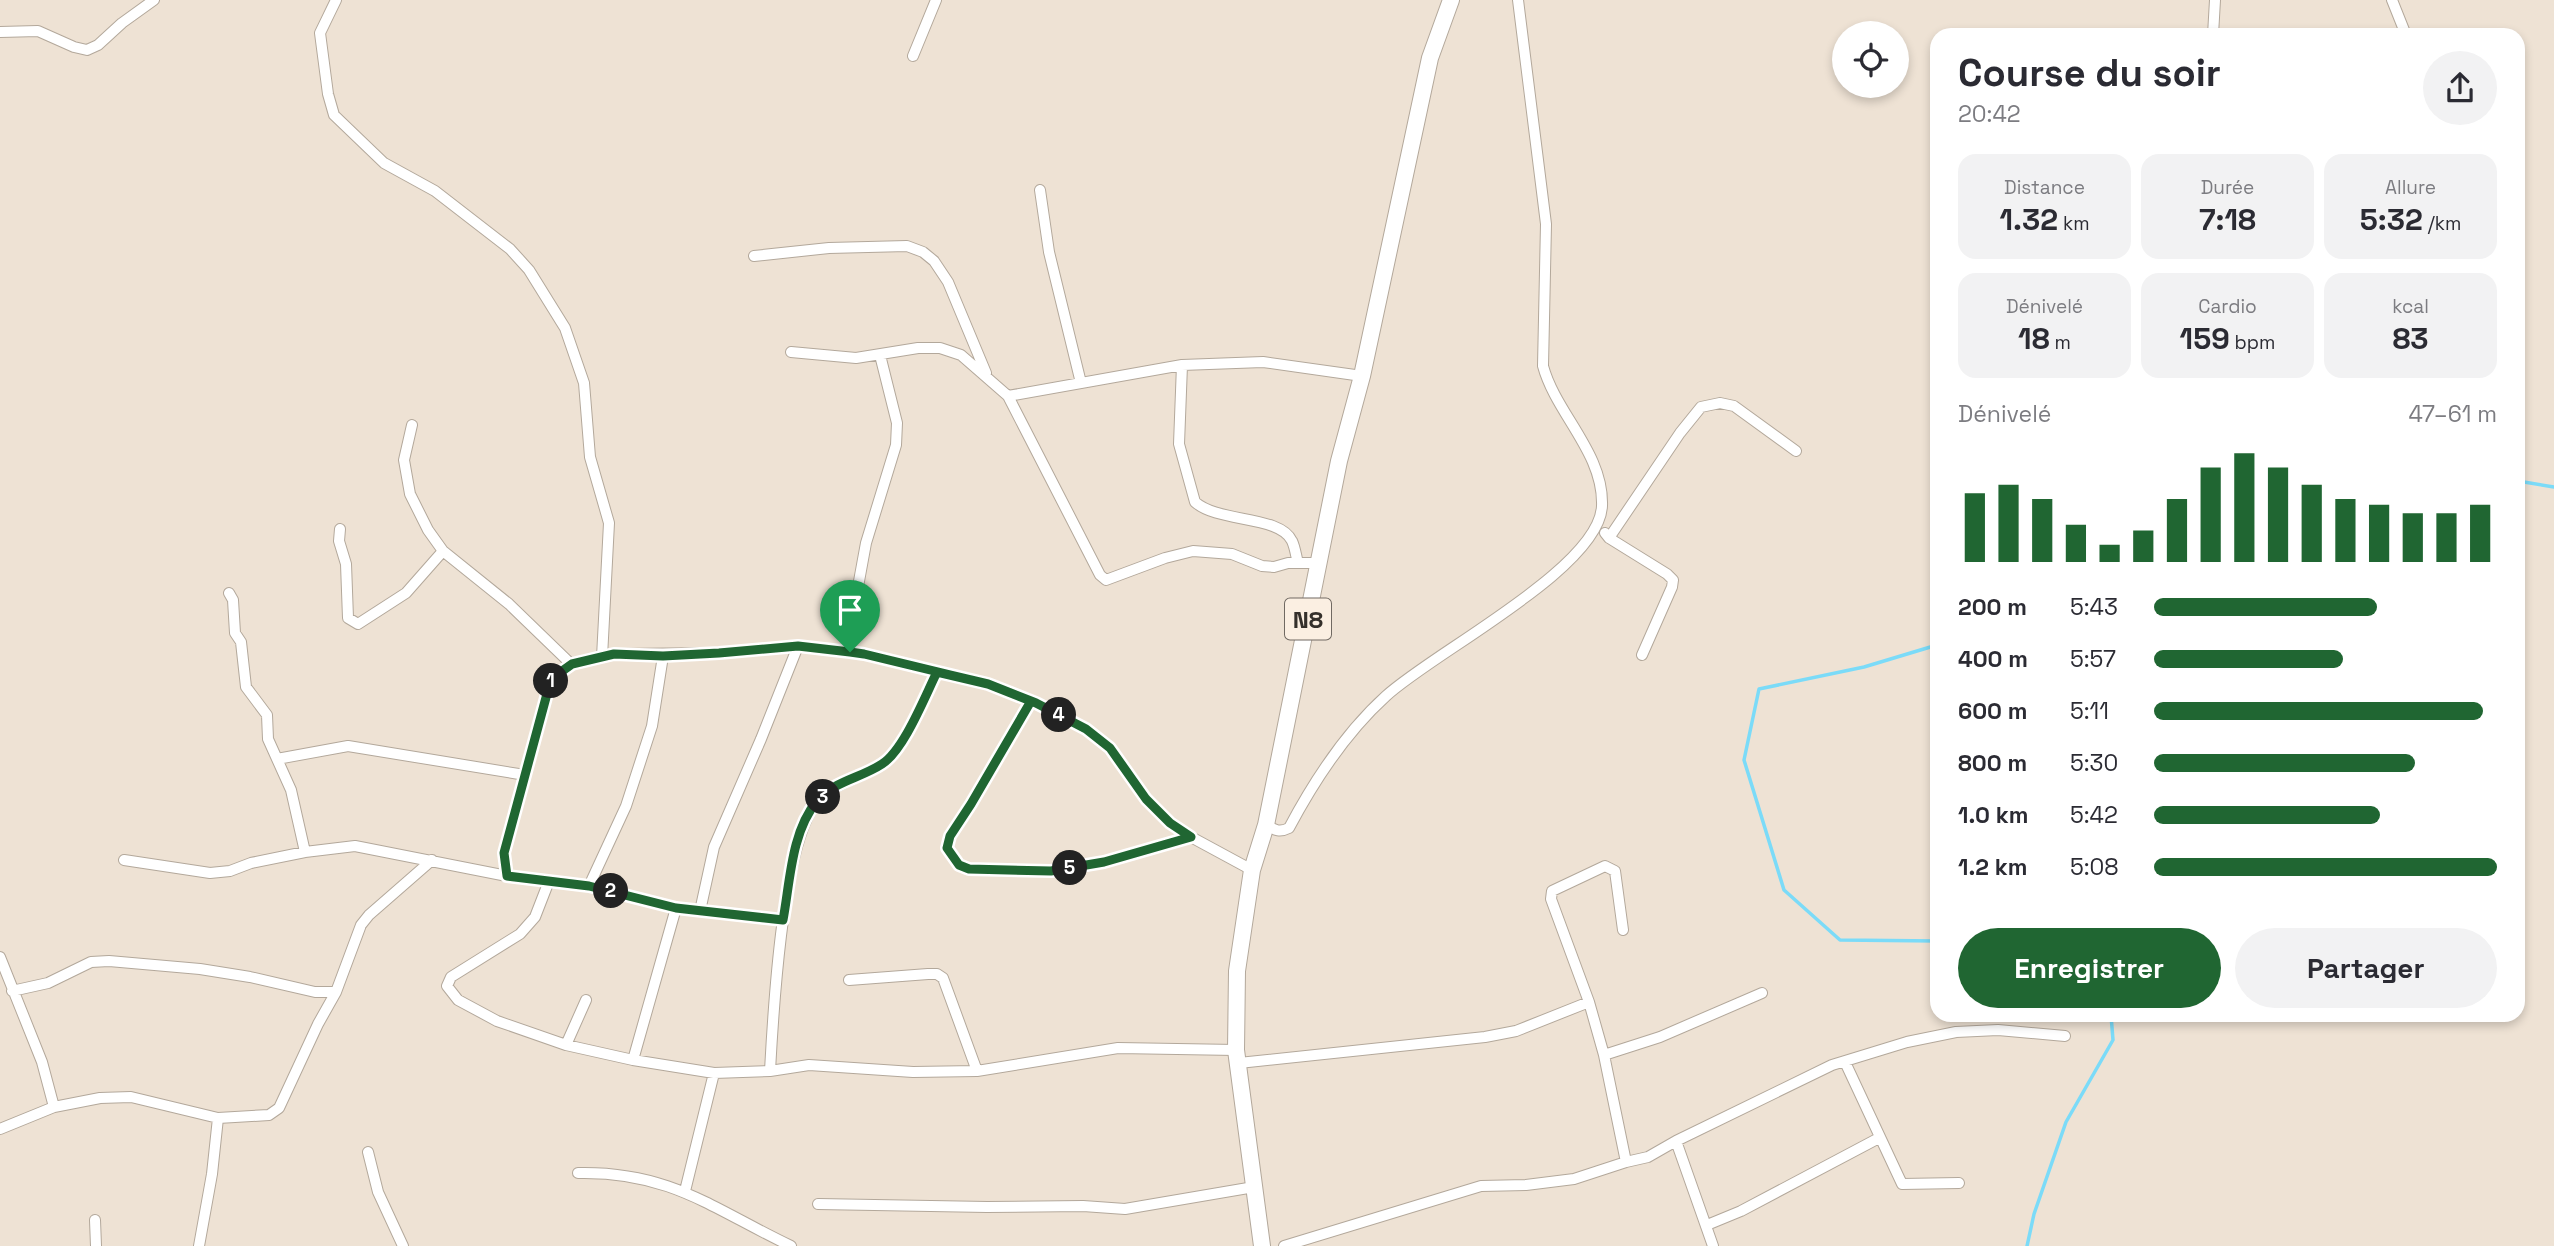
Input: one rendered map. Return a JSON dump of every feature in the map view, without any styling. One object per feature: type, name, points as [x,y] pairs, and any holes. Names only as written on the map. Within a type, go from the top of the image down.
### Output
[{"type":"highway","name":"N8","points":[[1262,1246],[1237,1057],[1237,971],[1252,870],[1266,825],[1339,461],[1362,376],[1430,58],[1451,0]]},
{"type":"street","points":[[0,32],[38,31],[87,50],[98,45],[122,23],[154,0]]},
{"type":"street","points":[[336,0],[320,33],[328,94],[334,115],[384,163],[435,191],[510,249],[529,270],[565,328],[584,383],[590,457],[609,523],[601,657]]},
{"type":"street","points":[[913,56],[936,0]]},
{"type":"street","points":[[1266,825],[1275,831],[1289,828],[1334,753],[1389,693],[1521,602],[1587,542],[1598,524],[1602,508],[1601,480],[1548,384],[1543,366],[1546,224],[1518,0]]},
{"type":"street","points":[[2214,28],[2216,0]]},
{"type":"street","points":[[2392,0],[2403,28]]},
{"type":"street","points":[[1040,190],[1049,252],[1081,383]]},
{"type":"street","points":[[754,256],[830,248],[906,246],[923,252],[934,261],[948,282],[987,377]]},
{"type":"street","points":[[791,352],[856,358],[918,348],[940,348],[961,355],[1008,396],[1100,575],[1106,580],[1165,558],[1193,551],[1232,554],[1262,566],[1274,567],[1288,562],[1318,564]]},
{"type":"street","points":[[850,652],[855,603],[866,544],[896,445],[897,423],[880,355]]},
{"type":"street","points":[[1008,396],[1182,365],[1263,362],[1362,376]]},
{"type":"street","points":[[1182,365],[1179,444],[1195,502],[1209,512],[1282,530],[1292,539],[1298,563]]},
{"type":"street","points":[[1609,538],[1680,433],[1701,407],[1720,404],[1734,406],[1797,451]]},
{"type":"street","points":[[412,425],[404,460],[410,494],[428,530],[443,551],[509,604],[572,664]]},
{"type":"street","points":[[1598,524],[1609,538],[1673,580],[1642,655]]},
{"type":"street","points":[[340,530],[339,541],[346,564],[348,618],[358,624],[406,593],[443,551]]},
{"type":"street","points":[[229,593],[233,600],[235,633],[241,642],[246,687],[267,715],[268,739],[291,790],[305,852]]},
{"type":"street","points":[[700,911],[713,847],[798,646]]},
{"type":"street","points":[[507,876],[504,853],[551,679],[572,664],[614,654],[663,656],[798,646],[850,652],[988,684],[1031,701],[1086,729],[1110,748],[1146,799],[1170,823],[1252,870]]},
{"type":"street","points":[[589,886],[630,795],[652,726],[663,656]]},
{"type":"street","points":[[769,1071],[783,920],[802,826],[817,801],[838,784],[883,764],[897,751],[937,672]]},
{"type":"street","points":[[1031,701],[950,836],[947,848],[959,865],[969,869],[1051,871],[1104,862],[1191,837]]},
{"type":"street","points":[[277,759],[348,746],[525,775]]},
{"type":"street","points":[[124,860],[210,873],[230,871],[251,863],[305,852],[355,846],[507,876],[589,886],[676,908],[783,920]]},
{"type":"street","points":[[0,1129],[54,1107],[100,1098],[131,1097],[218,1118],[270,1115],[279,1108],[336,992],[361,925],[432,860]]},
{"type":"street","points":[[1623,930],[1615,871],[1611,868],[1605,866],[1552,891],[1551,900],[1589,1002],[1604,1055],[1626,1162]]},
{"type":"street","points":[[549,881],[534,917],[520,934],[451,978],[447,986],[458,1000],[497,1021],[566,1045],[714,1073],[769,1071],[809,1065],[914,1072],[977,1071],[1118,1048],[1237,1057],[1485,1037],[1516,1031],[1589,1002]]},
{"type":"street","points":[[634,1060],[676,908]]},
{"type":"street","points":[[0,957],[42,1062],[54,1107]]},
{"type":"street","points":[[12,990],[48,983],[91,962],[109,961],[200,969],[315,992],[336,992]]},
{"type":"street","points":[[849,980],[928,974],[937,974],[943,978],[977,1071]]},
{"type":"street","points":[[1604,1055],[1660,1037],[1762,993]]},
{"type":"street","points":[[566,1045],[586,1000]]},
{"type":"street","points":[[1284,1246],[1481,1186],[1526,1185],[1574,1179],[1648,1157],[1832,1065],[1907,1042],[1956,1032],[1997,1030],[2065,1036]]},
{"type":"street","points":[[1844,1062],[1902,1184],[1959,1183]]},
{"type":"street","points":[[685,1191],[714,1073]]},
{"type":"street","points":[[199,1246],[212,1174],[218,1118]]},
{"type":"street","points":[[1707,1225],[1741,1211],[1879,1138]]},
{"type":"street","points":[[1676,1141],[1713,1246]]},
{"type":"street","points":[[368,1152],[378,1192],[404,1246]]},
{"type":"street","points":[[578,1173],[603,1173],[651,1180],[685,1191],[791,1246]]},
{"type":"street","points":[[818,1203],[1083,1206],[1125,1209],[1254,1187]]},
{"type":"street","points":[[95,1220],[96,1246]]},
{"type":"waterway","points":[[2525,482],[2554,487]]},
{"type":"waterway","points":[[1930,647],[1864,667],[1759,689],[1744,760],[1784,890],[1840,940],[1930,941]]},
{"type":"waterway","points":[[2027,1246],[2034,1214],[2066,1122],[2113,1040],[2112,1022]]},
{"type":"route","points":[[850,652],[798,646],[663,656],[614,654],[572,664],[551,679],[504,853],[507,876],[589,886],[646,898],[676,908],[783,920],[802,826],[817,801],[838,784],[883,764],[897,751],[937,672],[988,684],[1031,701],[1036,703],[1086,729],[1110,748],[1146,799],[1170,823],[1191,837],[1104,862],[1051,871],[969,869],[959,865],[952,859],[947,848],[950,836],[1031,701],[988,684],[864,654],[850,652]]}]
